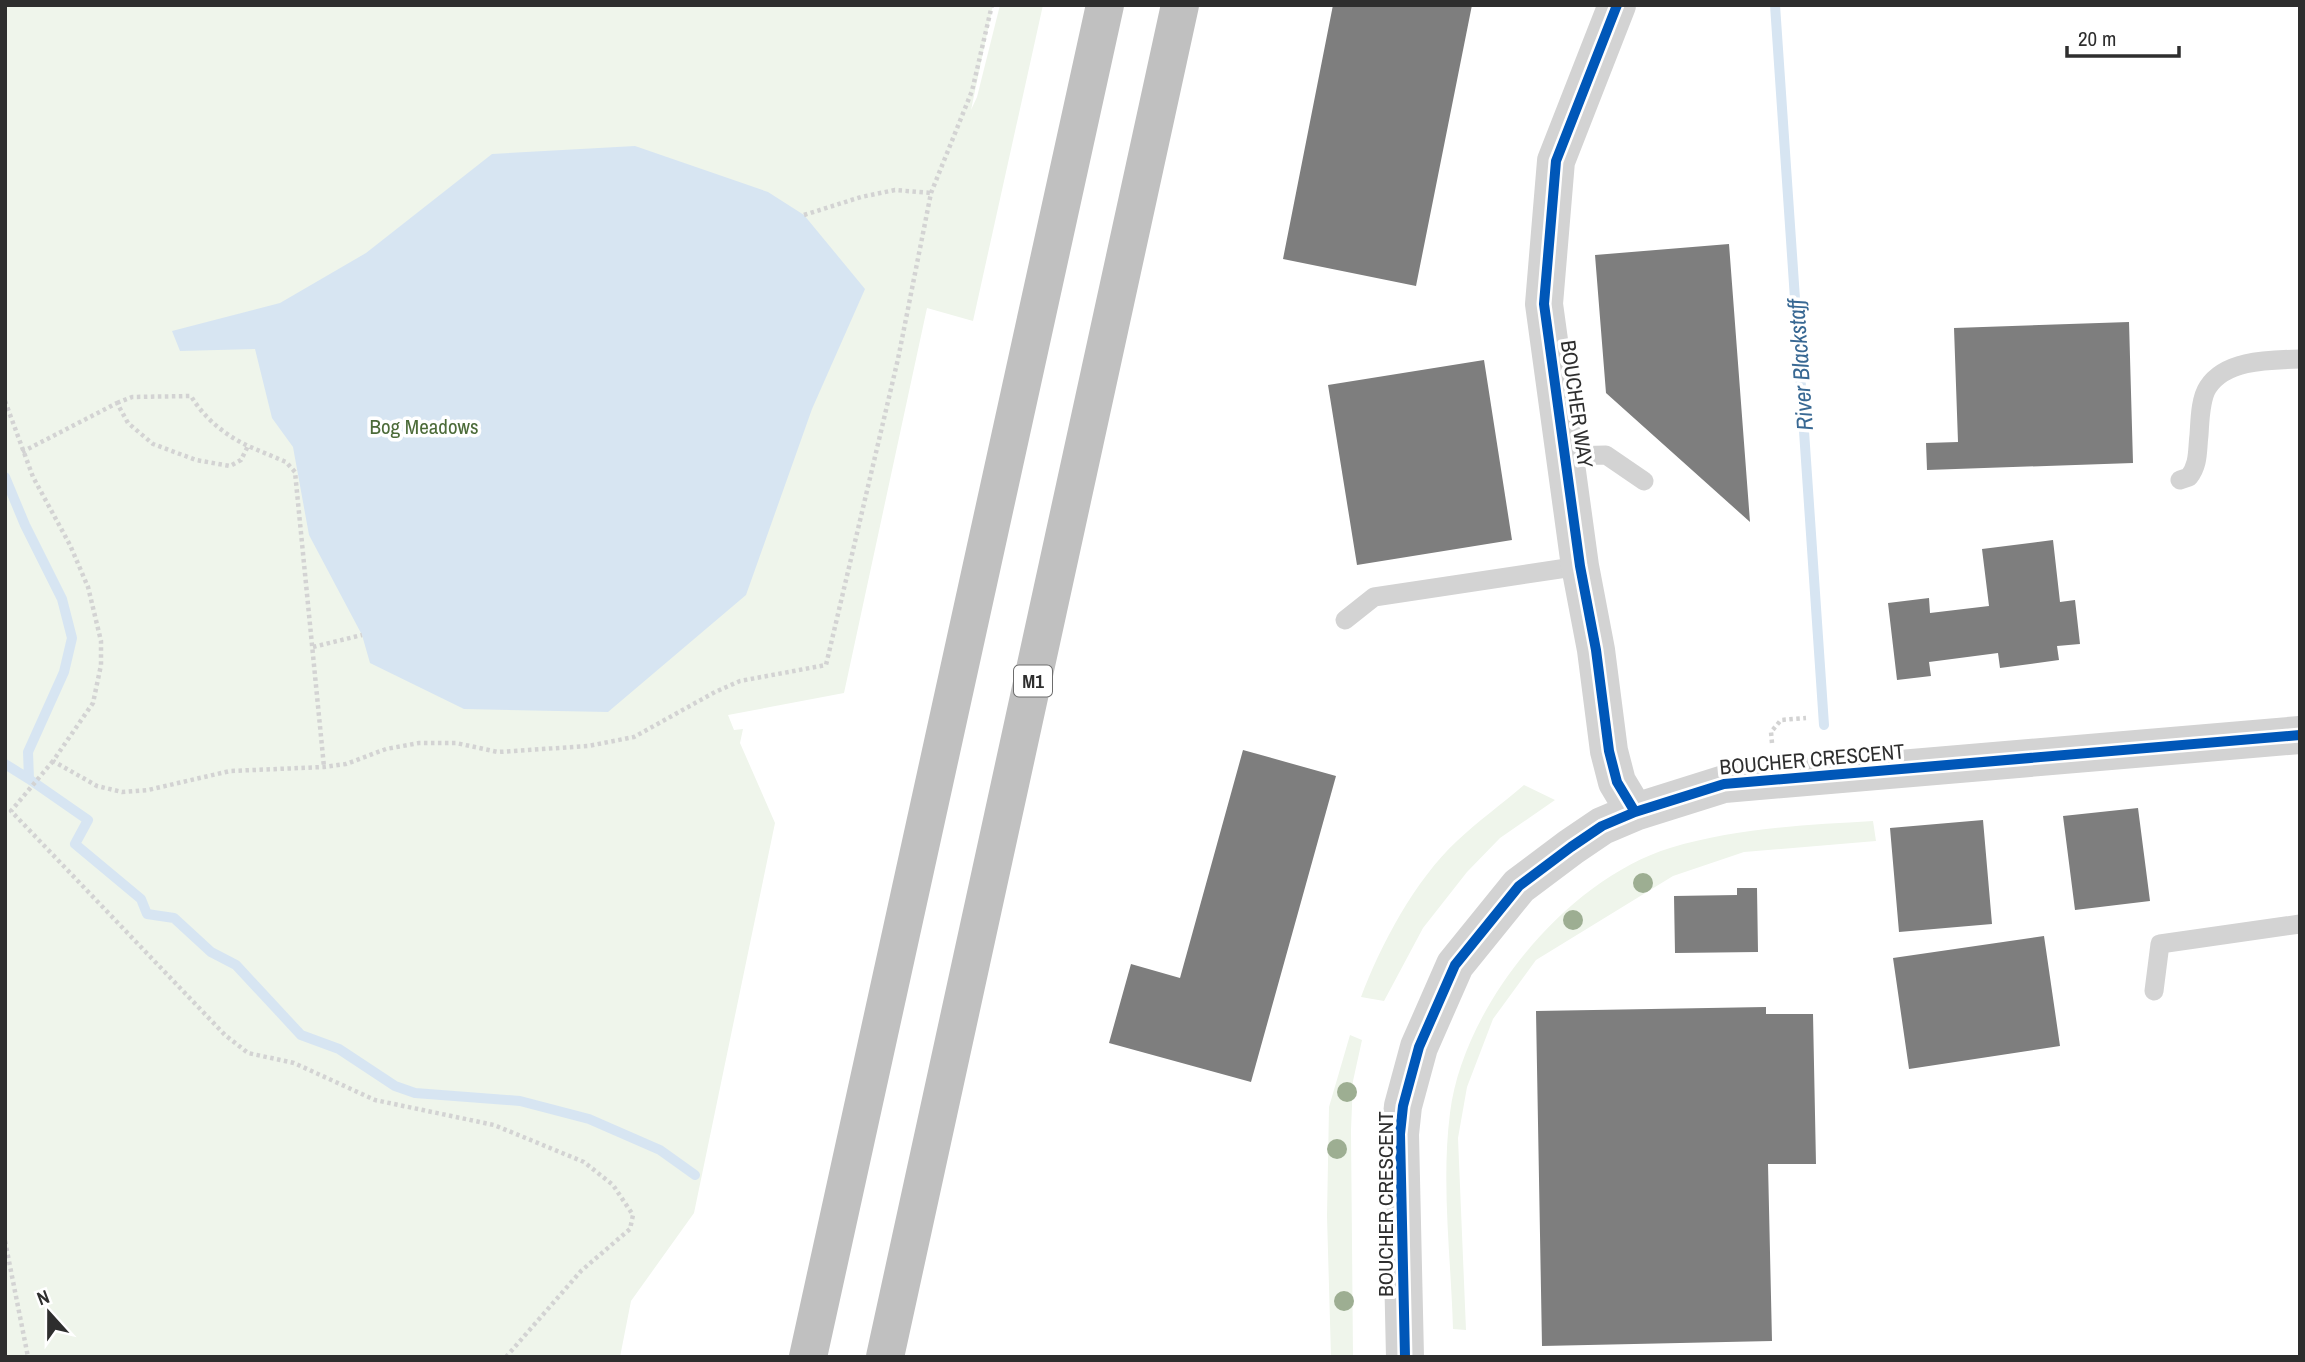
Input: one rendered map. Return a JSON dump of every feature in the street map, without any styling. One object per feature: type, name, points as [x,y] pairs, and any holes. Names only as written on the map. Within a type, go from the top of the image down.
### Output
[{"type":"highway","points":[[808,1357],[1105,5]]},
{"type":"highway","name":"M1","points":[[885,1357],[1180,5]]},
{"type":"street","name":"BOUCHER WAY","points":[[1617,5],[1556,161],[1544,304],[1609,751],[1617,782],[1635,812]]},
{"type":"street","name":"BOUCHER CRESCENT","points":[[1405,1357],[1400,1134],[1403,1106],[1419,1047],[1455,965],[1518,886],[1571,846],[1602,826],[1635,812],[1724,785],[2300,735]]},
{"type":"lane","points":[[2180,480],[2189,477],[2196,467],[2207,388],[2221,374],[2241,366],[2266,360],[2300,359]]},
{"type":"lane","points":[[1565,456],[1606,455],[1644,481]]},
{"type":"lane","points":[[1345,620],[1374,597],[1580,566]]},
{"type":"lane","points":[[2154,991],[2160,944],[2300,924]]},
{"type":"path","points":[[53,761],[97,786],[122,792],[148,790],[230,771],[346,764],[386,749],[419,743],[456,743],[498,752],[588,746],[634,737],[740,681],[826,665],[898,359],[931,193],[972,91],[992,5]]},
{"type":"path","points":[[804,215],[861,197],[895,190],[931,193]]},
{"type":"path","points":[[22,452],[132,397],[191,396],[199,411],[233,439],[286,462],[295,472],[324,767]]},
{"type":"path","points":[[5,401],[33,477],[70,545],[88,587],[101,641],[101,664],[93,703],[53,761],[11,811]]},
{"type":"path","points":[[117,403],[128,423],[153,444],[196,460],[230,466],[241,460],[248,446]]},
{"type":"path","points":[[313,647],[362,635]]},
{"type":"path","points":[[1780,720],[1806,718]]},
{"type":"path","points":[[5,807],[225,1035],[248,1053],[294,1063],[375,1100],[494,1125],[519,1133],[584,1161],[613,1185],[633,1215],[630,1229],[581,1271],[506,1357]]},
{"type":"path","points":[[5,1241],[28,1357]]},
{"type":"green space","name":"Bog Meadows","points":[[5,5],[993,5],[971,110],[977,97],[1000,5],[1043,5],[973,321],[927,308],[844,693],[728,715],[734,730],[743,729],[740,743],[775,823],[694,1213],[631,1301],[620,1357],[5,1357]]},
{"type":"green space","points":[[1524,785],[1555,800],[1500,838],[1467,872],[1423,928],[1384,1001],[1361,997],[1389,935],[1427,874],[1473,826]]},
{"type":"green space","points":[[1873,821],[1876,841],[1744,852],[1673,876],[1536,960],[1493,1019],[1467,1087],[1458,1138],[1466,1330],[1453,1329],[1446,1194],[1450,1113],[1459,1072],[1475,1031],[1498,991],[1526,952],[1558,918],[1594,888],[1631,864],[1670,848],[1745,832]]},
{"type":"green space","points":[[1350,1035],[1362,1040],[1353,1081],[1351,1130],[1353,1357],[1331,1357],[1327,1216],[1329,1107]]},
{"type":"water","points":[[635,146],[768,192],[804,215],[865,289],[812,409],[746,595],[608,712],[464,709],[370,663],[362,635],[309,535],[293,447],[272,418],[255,349],[180,351],[172,331],[280,303],[366,253],[492,154]]},
{"type":"building","points":[[1333,5],[1472,5],[1416,286],[1283,259]]},
{"type":"building","points":[[1729,244],[1750,522],[1606,393],[1595,255]]},
{"type":"building","points":[[2129,322],[2133,463],[1927,470],[1926,443],[1958,442],[1954,328]]},
{"type":"building","points":[[1484,360],[1512,540],[1357,565],[1328,385]]},
{"type":"building","points":[[2053,540],[2060,602],[2075,600],[2080,644],[2057,646],[2059,660],[2000,668],[1998,653],[1929,662],[1931,676],[1897,680],[1888,603],[1929,598],[1930,613],[1989,606],[1982,549]]},
{"type":"building","points":[[1243,750],[1336,776],[1251,1082],[1109,1043],[1131,964],[1180,978]]},
{"type":"building","points":[[2138,808],[2150,901],[2075,910],[2063,816]]},
{"type":"building","points":[[1983,820],[1992,924],[1899,932],[1890,828]]},
{"type":"building","points":[[1737,888],[1757,888],[1758,952],[1675,953],[1674,896],[1737,895]]},
{"type":"building","points":[[2044,936],[2060,1046],[1909,1069],[1893,958]]},
{"type":"building","points":[[1766,1007],[1766,1014],[1813,1014],[1816,1164],[1768,1164],[1772,1341],[1542,1346],[1536,1011]]},
{"type":"waterway","name":"River Blackstaff","points":[[1775,5],[1824,725]]},
{"type":"waterway","points":[[5,477],[25,525],[62,599],[72,638],[64,672],[28,752],[29,779],[88,820],[75,844],[141,899],[147,914],[174,918],[211,952],[236,965],[301,1035],[339,1049],[395,1086],[415,1093],[520,1101],[589,1119],[660,1150],[695,1175]]},
{"type":"waterway","points":[[5,764],[29,779]]},
{"type":"cycle path","points":[[1617,5],[1556,161],[1544,304],[1609,751],[1617,782],[1635,812]]},
{"type":"cycle path","points":[[1405,1357],[1400,1134],[1403,1106],[1419,1047],[1455,965],[1519,886],[1571,847],[1602,826],[1635,812],[1724,784],[2300,735]]}]
